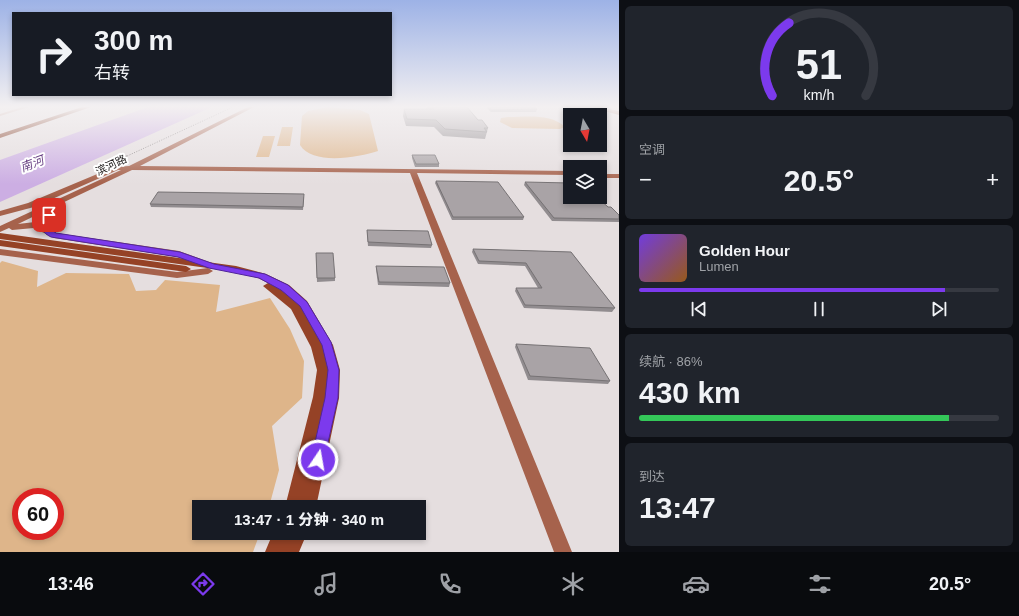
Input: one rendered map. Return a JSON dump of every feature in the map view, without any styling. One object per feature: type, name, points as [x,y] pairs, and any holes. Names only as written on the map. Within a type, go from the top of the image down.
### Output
[{"type":"highway","points":[[0,137],[12,133]]},
{"type":"highway","points":[[0,137],[12,133]]},
{"type":"highway","points":[[0,137],[17,133]]},
{"type":"main road","points":[[0,236],[171,264]]},
{"type":"main road","points":[[0,243],[262,276],[285,287],[303,304],[327,345],[334,370],[332,398],[310,500]]},
{"type":"main road","points":[[210,269],[257,281],[278,292],[295,307],[317,347],[323,370],[320,397],[295,500]]},
{"type":"main road","points":[[274,552],[279,540]]},
{"type":"main road","points":[[290,552],[295,540]]},
{"type":"street","name":"滨河路","points":[[0,229],[58,202],[121,168],[194,133]]},
{"type":"street","name":"滨河路","points":[[0,224],[197,133]]},
{"type":"street","points":[[0,214],[31,205],[94,177],[121,168],[563,175]]},
{"type":"street","points":[[414,173],[563,552]]},
{"type":"street","points":[[607,175],[619,175]]},
{"type":"street","points":[[46,228],[47,219],[58,202]]},
{"type":"street","points":[[0,232],[21,225],[35,225],[46,228],[48,232],[54,235],[180,254],[210,269]]},
{"type":"street","points":[[0,252],[177,275],[210,269]]},
{"type":"path","points":[[121,168],[186,133]]},
{"type":"shaded area","points":[[280,133],[292,133],[290,146],[277,146]]},
{"type":"shaded area","points":[[301,133],[374,133],[378,151],[360,156],[325,158],[306,152],[300,145]]},
{"type":"shaded area","points":[[263,136],[275,136],[269,157],[256,157]]},
{"type":"shaded area","points":[[2,261],[38,271],[37,287],[66,273],[129,274],[136,291],[156,290],[165,280],[220,285],[216,312],[270,298],[290,329],[304,361],[302,398],[272,426],[279,470],[271,500],[192,500],[192,540],[257,540],[253,552],[0,552],[0,263]]},
{"type":"water","name":"南河","points":[[76,133],[155,133],[0,202],[0,160]]},
{"type":"building","points":[[412,155],[435,155],[439,164],[416,164]]},
{"type":"building","points":[[436,181],[498,182],[524,217],[453,217]]},
{"type":"building","points":[[525,182],[563,183],[563,204],[605,204],[608,207],[611,207],[619,215],[619,219],[554,218]]},
{"type":"building","points":[[158,192],[304,194],[303,207],[150,204]]},
{"type":"building","points":[[367,230],[428,231],[432,245],[368,242]]},
{"type":"building","points":[[473,249],[571,252],[615,308],[525,305],[516,288],[542,288],[526,263],[479,261]]},
{"type":"building","points":[[316,253],[333,253],[335,278],[317,278]]},
{"type":"building","points":[[376,266],[444,267],[450,283],[379,282]]},
{"type":"building","points":[[516,344],[590,348],[610,381],[530,376]]},
{"type":"route","points":[[49,215],[45,223],[46,228],[48,232],[54,235],[180,254],[212,266],[262,276],[285,287],[303,304],[327,345],[334,370],[332,398],[318,460]]}]
